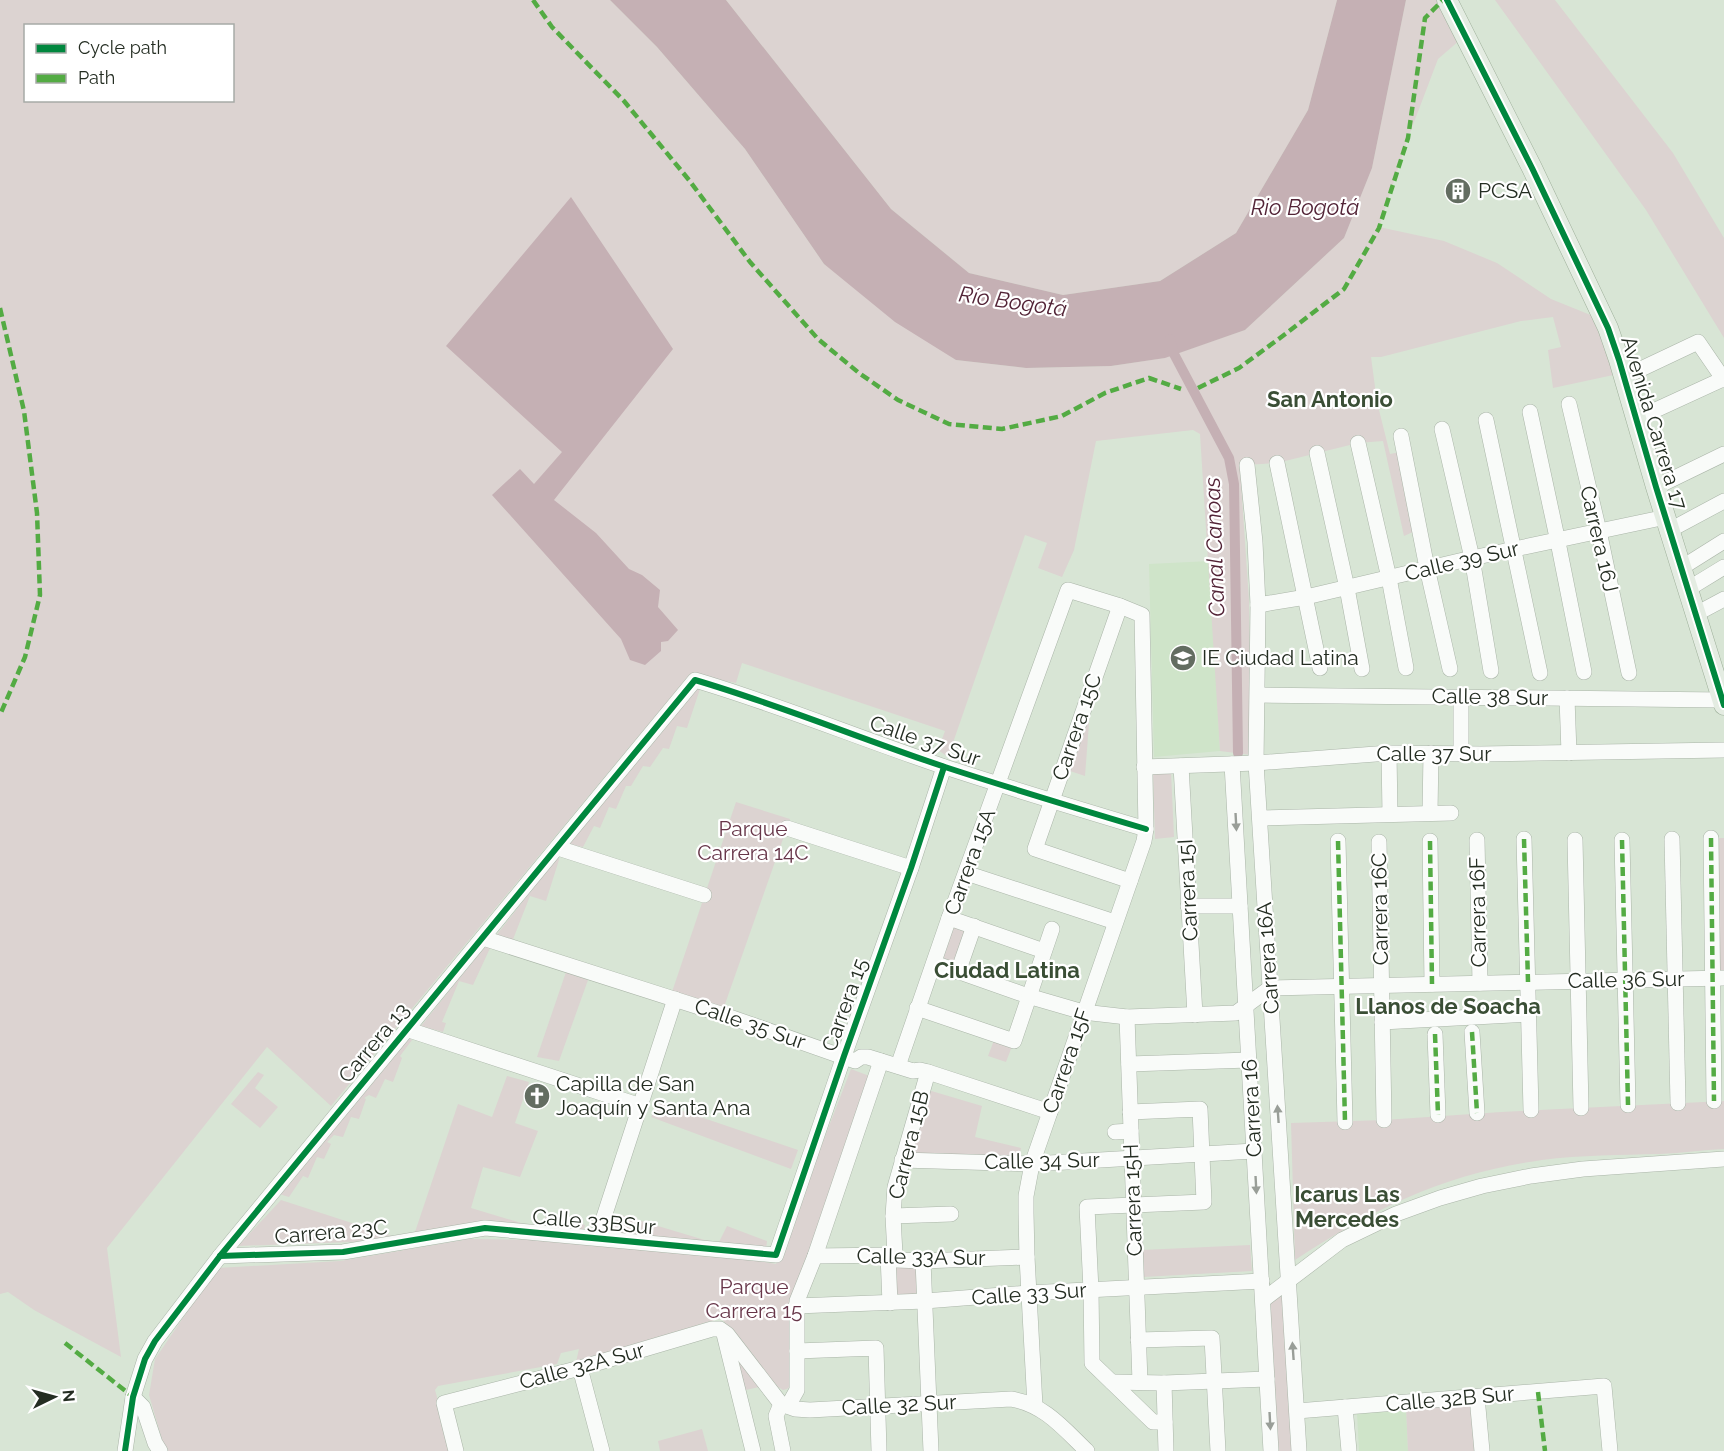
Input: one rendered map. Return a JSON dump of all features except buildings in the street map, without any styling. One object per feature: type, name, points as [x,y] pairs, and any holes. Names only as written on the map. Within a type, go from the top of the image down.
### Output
[{"type":"main road","name":"Avenida Carrera 17","points":[[1447,0],[1532,168],[1603,316],[1624,377],[1723,702]]},
{"type":"street","points":[[1624,377],[1698,342],[1723,380],[1636,419]]},
{"type":"street","name":"Carrera 16J","points":[[1569,404],[1629,673]]},
{"type":"street","points":[[1530,412],[1584,672]]},
{"type":"street","points":[[1486,420],[1540,673]]},
{"type":"street","points":[[1442,429],[1472,558],[1491,671]]},
{"type":"street","points":[[1401,436],[1450,669]]},
{"type":"street","points":[[1358,443],[1389,578],[1406,668]]},
{"type":"street","points":[[1317,453],[1347,586],[1362,669]]},
{"type":"street","points":[[1656,487],[1724,454]]},
{"type":"street","points":[[1277,463],[1320,669]]},
{"type":"street","name":"Carrera 16A","points":[[1247,465],[1255,542],[1258,605],[1256,763],[1299,1451]]},
{"type":"street","name":"Calle 39 Sur","points":[[1258,605],[1306,597],[1599,531],[1668,524],[1724,501]]},
{"type":"street","points":[[1681,568],[1724,541]]},
{"type":"street","points":[[1688,589],[1724,567]]},
{"type":"street","name":"Carrera 15A","points":[[898,1066],[1068,590],[1120,606]]},
{"type":"street","points":[[1696,614],[1724,598]]},
{"type":"street","name":"Carrera 15F","points":[[1035,1406],[1028,1293],[1026,1196],[1032,1164],[1144,842],[1146,829],[1142,615],[1120,606]]},
{"type":"street","name":"Carrera 15C","points":[[1120,606],[1035,849],[1130,881]]},
{"type":"street","name":"Calle 37 Sur","points":[[695,681],[731,691],[944,767],[1146,829]]},
{"type":"street","name":"Carrera 13","points":[[125,1451],[133,1397],[142,1366],[155,1341],[220,1256],[695,681]]},
{"type":"street","name":"Calle 38 Sur","points":[[1258,695],[1723,702]]},
{"type":"street","points":[[1461,697],[1461,754]]},
{"type":"street","points":[[1568,698],[1569,753]]},
{"type":"street","name":"Calle 37 Sur","points":[[1144,767],[1256,763],[1389,753],[1724,750]]},
{"type":"street","points":[[1389,753],[1390,814]]},
{"type":"street","points":[[1430,813],[1431,753]]},
{"type":"street","name":"Carrera 16","points":[[1232,764],[1271,1451]]},
{"type":"street","name":"Carrera 15I","points":[[1181,766],[1195,1015]]},
{"type":"street","name":"Carrera 15","points":[[776,1255],[944,767]]},
{"type":"street","points":[[1260,818],[1451,813]]},
{"type":"street","points":[[787,828],[911,868]]},
{"type":"street","points":[[1711,838],[1718,978],[1714,1101]]},
{"type":"street","points":[[1524,839],[1531,1110]]},
{"type":"street","points":[[1672,839],[1678,1103]]},
{"type":"street","name":"Carrera 16F","points":[[1477,840],[1480,983]]},
{"type":"street","points":[[1575,840],[1581,1108]]},
{"type":"street","points":[[1622,840],[1628,1105]]},
{"type":"street","points":[[1338,841],[1345,1122]]},
{"type":"street","name":"Carrera 16C","points":[[1379,842],[1384,1120]]},
{"type":"street","points":[[1430,842],[1432,984]]},
{"type":"street","points":[[558,848],[704,895]]},
{"type":"street","points":[[966,873],[1115,922]]},
{"type":"street","points":[[1188,906],[1240,906]]},
{"type":"street","points":[[949,918],[1044,951]]},
{"type":"street","points":[[958,972],[974,926]]},
{"type":"street","points":[[917,1008],[1014,1041],[1052,929]]},
{"type":"street","name":"Calle 35 Sur","points":[[483,938],[675,999],[855,1061],[861,1057],[868,1057],[913,1071],[928,1072],[1050,1112]]},
{"type":"street","points":[[934,963],[1028,996],[1083,1012],[1127,1017],[1236,1013],[1270,988]]},
{"type":"street","name":"Calle 36 Sur","points":[[1270,988],[1718,978]]},
{"type":"street","points":[[601,1226],[675,999]]},
{"type":"street","points":[[1382,1022],[1529,1014]]},
{"type":"street","name":"Carrera 15H","points":[[1127,1017],[1140,1382]]},
{"type":"street","points":[[406,1029],[641,1106]]},
{"type":"street","points":[[1472,1032],[1477,1113]]},
{"type":"street","points":[[1435,1034],[1438,1115]]},
{"type":"street","points":[[1129,1064],[1249,1060]]},
{"type":"street","points":[[783,1451],[776,1416],[797,1390],[796,1306],[881,1061]]},
{"type":"street","name":"Carrera 15B","points":[[890,1303],[895,1187],[928,1072]]},
{"type":"street","points":[[1130,1112],[1200,1109],[1204,1202],[1087,1207],[1092,1363],[1153,1422],[1165,1422]]},
{"type":"street","points":[[1115,1132],[1131,1131]]},
{"type":"street","name":"Calle 34 Sur","points":[[902,1160],[1032,1164],[1254,1151]]},
{"type":"street","points":[[1263,1300],[1342,1240],[1396,1214],[1440,1198],[1531,1176],[1583,1169],[1724,1159]]},
{"type":"street","points":[[893,1216],[951,1214]]},
{"type":"street","name":"Calle 33BSur","points":[[410,1240],[485,1228],[776,1255]]},
{"type":"street","name":"Carrera 23C","points":[[220,1256],[343,1252],[410,1240]]},
{"type":"street","name":"Calle 33A Sur","points":[[815,1256],[892,1255],[896,1260],[923,1261],[1027,1257]]},
{"type":"street","points":[[923,1261],[931,1451]]},
{"type":"street","name":"Calle 33 Sur","points":[[796,1306],[890,1303],[1028,1293],[1262,1281]]},
{"type":"street","name":"Calle 32A Sur","points":[[456,1451],[444,1403],[580,1368],[712,1329],[721,1330]]},
{"type":"street","points":[[721,1330],[727,1334],[784,1405]]},
{"type":"street","points":[[721,1330],[753,1451]]},
{"type":"street","points":[[1138,1340],[1212,1338],[1218,1451]]},
{"type":"street","points":[[797,1351],[876,1348],[879,1451]]},
{"type":"street","points":[[580,1368],[602,1451]]},
{"type":"street","points":[[1112,1382],[1164,1383],[1267,1379]]},
{"type":"street","points":[[1164,1383],[1166,1451]]},
{"type":"street","name":"Calle 32B Sur","points":[[1297,1411],[1604,1386],[1610,1451]]},
{"type":"street","points":[[133,1397],[143,1407],[160,1451]]},
{"type":"street","points":[[1477,1397],[1482,1451]]},
{"type":"street","name":"Calle 32 Sur","points":[[784,1405],[810,1410],[1011,1399],[1035,1406],[1051,1416],[1087,1451]]},
{"type":"street","points":[[1345,1407],[1349,1451]]},
{"type":"street","points":[[128,1429],[149,1425]]},
{"type":"shaded area","name":"IE Ciudad Latina","points":[[1210,561],[1220,751],[1154,757],[1149,564]]},
{"type":"shaded area","points":[[1406,1407],[1408,1451],[1359,1451],[1357,1413]]},
{"type":"green space","points":[[0,0],[610,0],[657,47],[745,149],[824,264],[956,360],[1026,368],[1111,366],[1164,358],[1245,330],[1344,238],[1372,168],[1406,0],[1439,0],[1460,40],[1438,59],[1408,138],[1379,227],[1444,241],[1497,263],[1551,299],[1598,318],[1618,374],[1553,388],[1548,350],[1561,347],[1553,317],[1521,321],[1381,357],[1371,357],[1377,402],[1390,454],[1400,452],[1415,531],[1404,536],[1383,441],[1358,443],[1277,463],[1247,465],[1240,468],[1249,601],[1251,755],[1220,751],[1200,434],[1193,430],[1096,441],[1074,550],[1062,577],[1038,568],[1047,543],[1025,535],[948,757],[938,750],[945,731],[742,663],[736,683],[690,674],[331,1106],[267,1047],[107,1248],[121,1357],[34,1310],[8,1292],[0,1294]]},
{"type":"green space","points":[[726,0],[1337,0],[1308,110],[1236,233],[1160,281],[1063,295],[969,273],[891,209]]},
{"type":"green space","points":[[1495,0],[1555,0],[1673,153],[1724,238],[1724,338],[1646,210]]},
{"type":"green space","points":[[700,689],[687,728],[677,726],[669,749],[663,748],[650,767],[643,766],[631,786],[626,786],[616,809],[609,807],[600,828],[594,826],[583,847],[568,844],[689,695]]},
{"type":"green space","points":[[1090,710],[1085,776],[1067,770]]},
{"type":"green space","points":[[1153,772],[1171,772],[1174,837],[1155,839]]},
{"type":"green space","name":"Parque Carrera 14C","points":[[736,802],[790,819],[724,1007],[672,992]]},
{"type":"green space","points":[[1715,838],[1724,838],[1724,971],[1719,971]]},
{"type":"green space","points":[[558,856],[559,860],[546,901],[530,896],[510,947],[492,941]]},
{"type":"green space","points":[[951,925],[968,931],[957,965],[938,959]]},
{"type":"green space","points":[[487,944],[491,946],[473,985],[459,981],[442,1022],[446,1023],[443,1032],[421,1026]]},
{"type":"green space","points":[[566,972],[588,980],[559,1061],[537,1057]]},
{"type":"green space","points":[[996,1035],[1014,1041],[1006,1062],[988,1056]]},
{"type":"green space","points":[[409,1038],[412,1040],[400,1056],[402,1058],[393,1082],[385,1079],[376,1098],[369,1095],[364,1098],[366,1099],[359,1119],[351,1117],[343,1137],[334,1135],[327,1142],[331,1144],[324,1159],[317,1157],[308,1178],[303,1176],[289,1197],[279,1194]]},
{"type":"green space","name":"Parque Carrera 15","points":[[851,1069],[872,1077],[789,1307],[790,1386],[787,1389],[783,1390],[778,1387],[721,1318],[576,1362],[579,1349],[561,1353],[557,1364],[438,1386],[435,1390],[452,1451],[167,1451],[149,1395],[155,1359],[217,1268],[340,1261],[469,1239],[557,1240],[703,1251],[776,1264]]},
{"type":"green space","points":[[258,1072],[264,1075],[255,1088],[278,1107],[260,1128],[231,1104]]},
{"type":"green space","points":[[507,1076],[529,1082],[515,1123],[538,1131],[520,1177],[483,1167],[471,1208],[541,1229],[547,1213],[585,1225],[582,1235],[414,1235],[458,1104],[492,1117]]},
{"type":"green space","points":[[928,1090],[982,1106],[975,1137],[1021,1148],[1018,1161],[906,1156]]},
{"type":"green space","points":[[1724,1101],[1724,1149],[1557,1158],[1474,1174],[1412,1195],[1354,1224],[1295,1260],[1291,1123]]},
{"type":"green space","points":[[659,1103],[798,1150],[791,1169],[651,1117]]},
{"type":"green space","points":[[281,1200],[392,1236],[353,1242],[238,1246]]},
{"type":"green space","points":[[618,1214],[718,1244],[727,1226],[767,1241],[766,1250],[612,1233]]},
{"type":"green space","points":[[1250,1245],[1252,1271],[1143,1277],[1142,1250]]},
{"type":"green space","points":[[917,1261],[918,1299],[896,1300],[896,1262]]},
{"type":"green space","points":[[1287,1290],[1297,1451],[1271,1451],[1263,1300]]},
{"type":"green space","points":[[728,1345],[759,1387],[737,1392]]},
{"type":"green space","points":[[1472,1404],[1476,1451],[1408,1451],[1406,1407]]},
{"type":"green space","points":[[702,1429],[708,1451],[660,1451],[658,1441]]},
{"type":"water","name":"Rio Bogotá","points":[[610,0],[726,0],[891,209],[969,273],[1063,295],[1160,281],[1236,233],[1308,110],[1337,0],[1406,0],[1372,168],[1344,238],[1245,330],[1165,358],[1111,366],[1026,368],[956,360],[895,322],[824,264],[745,149],[657,47]]},
{"type":"water","points":[[571,197],[673,349],[554,500],[596,533],[629,569],[642,575],[660,590],[658,607],[678,630],[668,641],[661,642],[661,651],[645,665],[630,660],[621,639],[492,495],[520,469],[534,484],[562,452],[446,346]]},
{"type":"waterway","name":"Canal Canoas","points":[[1170,339],[1174,354],[1229,458],[1234,484],[1238,753]]},
{"type":"marked path","points":[[533,0],[552,27],[624,101],[689,180],[750,262],[818,339],[859,373],[898,400],[949,424],[1002,429],[1062,416],[1105,393],[1149,378],[1181,389]]},
{"type":"marked path","points":[[1198,388],[1239,368],[1344,289],[1379,228],[1408,138],[1425,18],[1443,0]]},
{"type":"marked path","points":[[0,308],[24,411],[37,513],[40,595],[25,657],[0,715]]},
{"type":"marked path","points":[[1711,838],[1714,1101]]},
{"type":"marked path","points":[[1524,839],[1528,982]]},
{"type":"marked path","points":[[1622,840],[1628,1105]]},
{"type":"marked path","points":[[1338,841],[1345,1122]]},
{"type":"marked path","points":[[1430,841],[1432,984]]},
{"type":"marked path","points":[[1472,1032],[1477,1113]]},
{"type":"marked path","points":[[1435,1034],[1438,1115]]},
{"type":"marked path","points":[[65,1343],[133,1397]]},
{"type":"marked path","points":[[1538,1392],[1545,1451]]},
{"type":"cycle path","points":[[1447,0],[1532,168],[1608,328],[1724,705]]},
{"type":"cycle path","points":[[125,1451],[133,1397],[145,1359],[155,1341],[220,1256],[695,680],[758,700],[945,767],[1146,829]]},
{"type":"cycle path","points":[[220,1256],[343,1252],[485,1228],[776,1255],[944,767]]},
{"type":"place","name":"PCSA","points":[[1458,191]]},
{"type":"place","name":"IE Ciudad Latina","points":[[1183,658]]},
{"type":"place","name":"Capilla de San Joaquín y Santa Ana","points":[[537,1096]]},
{"type":"district","name":"San Antonio","points":[[1330,399]]},
{"type":"district","name":"Ciudad Latina","points":[[1007,970]]},
{"type":"district","name":"Llanos de Soacha","points":[[1448,1006]]},
{"type":"district","name":"Icarus Las Mercedes","points":[[1347,1206]]},
{"type":"water label","name":"Río Bogotá","points":[[1013,301]]}]
